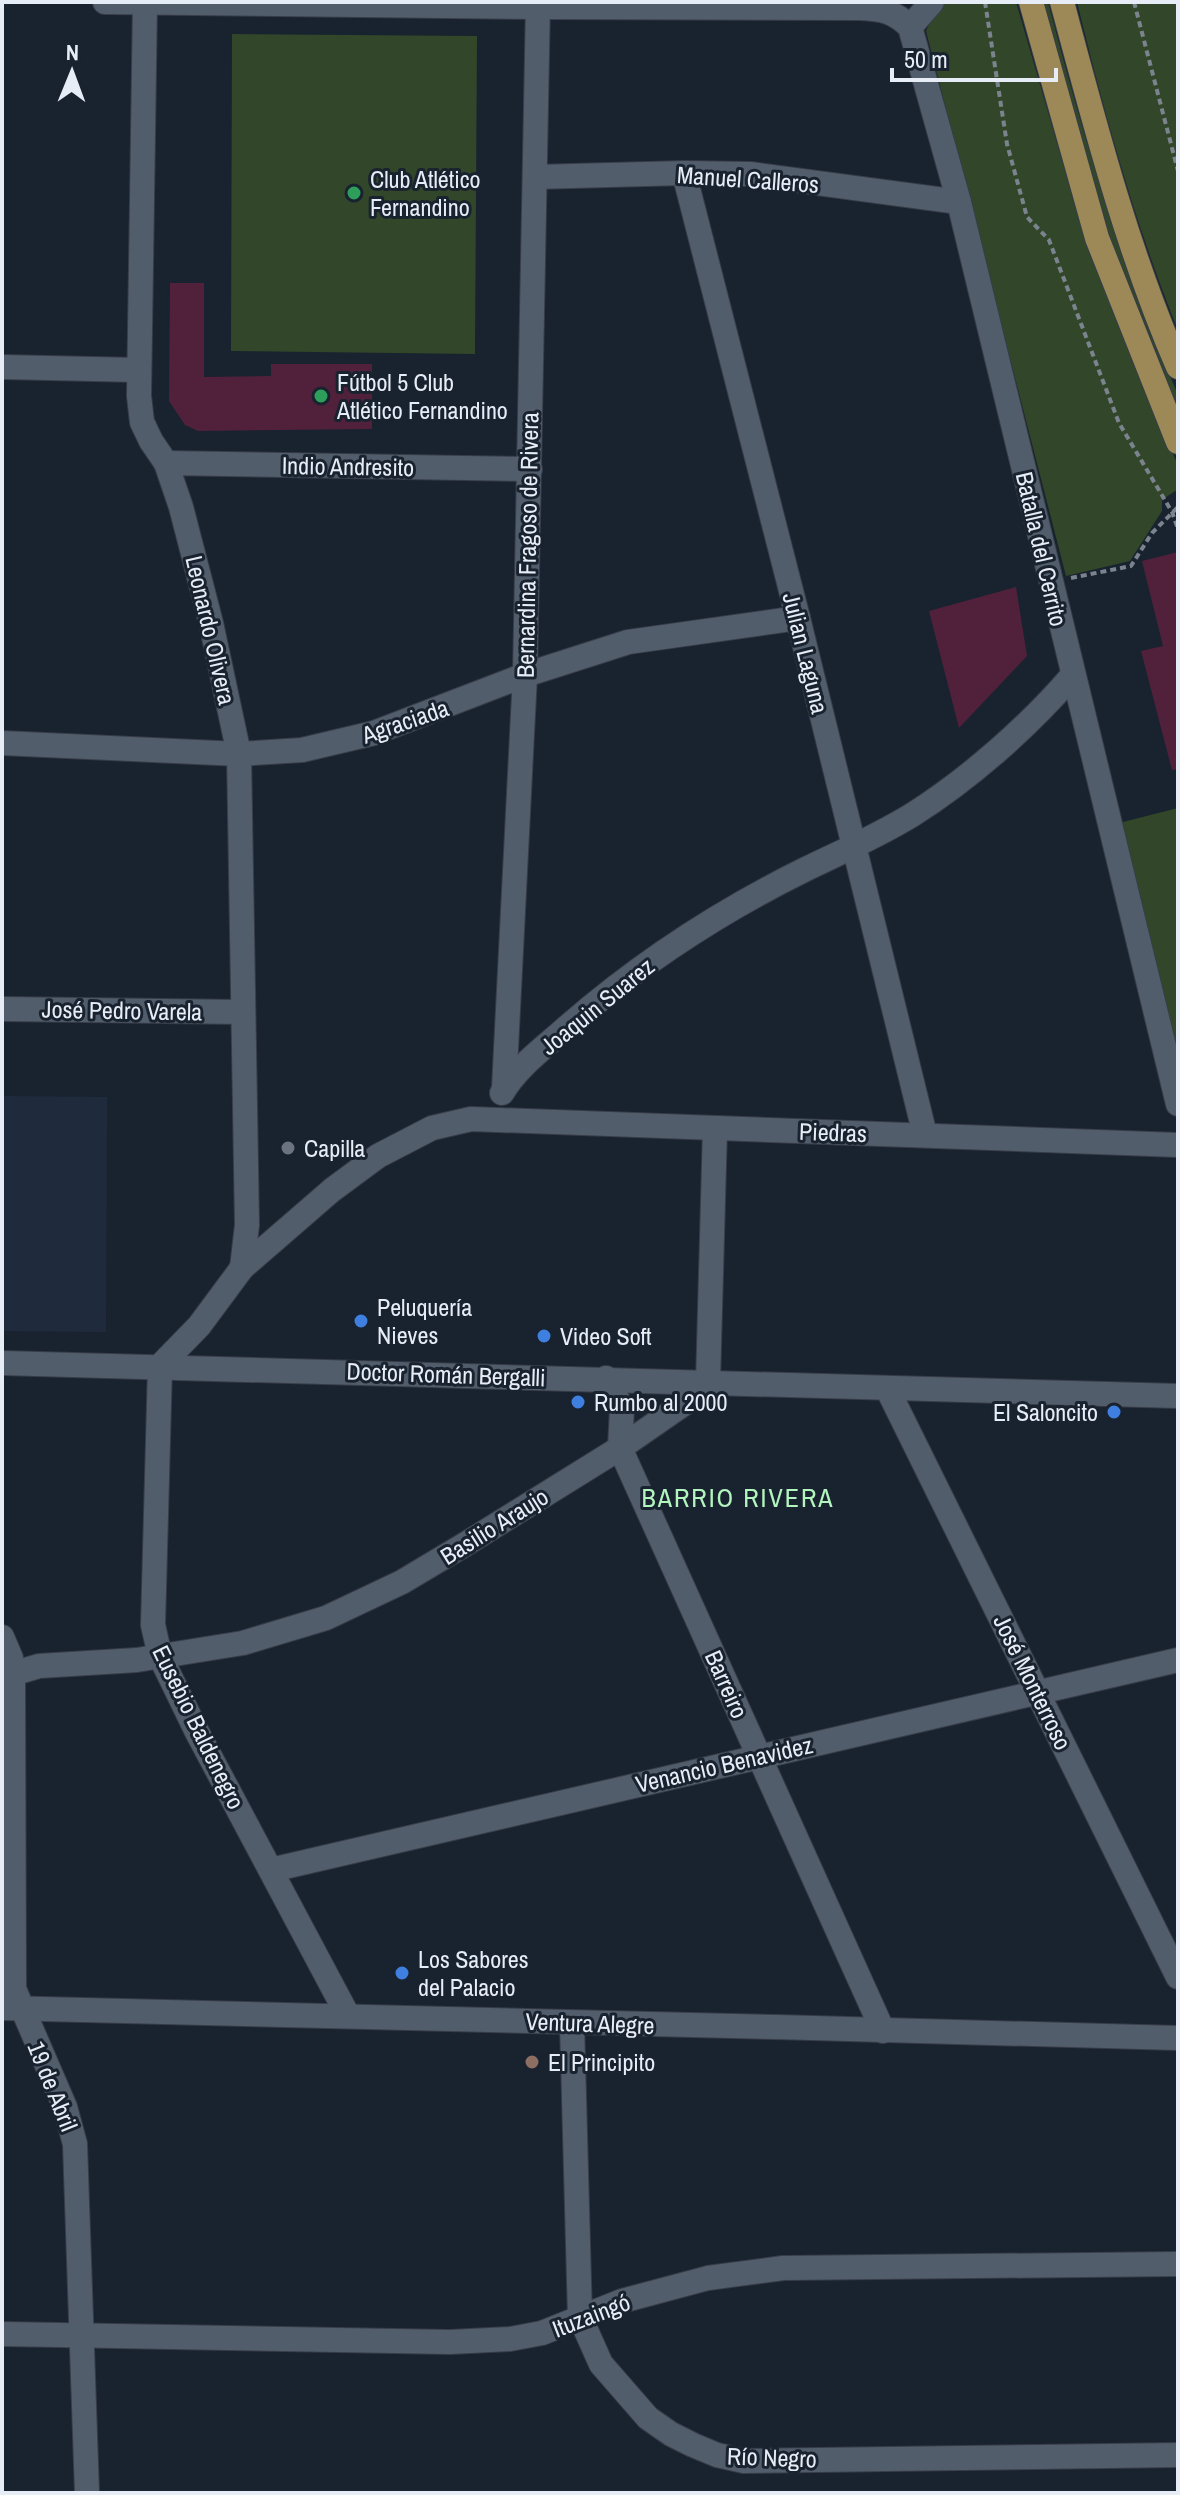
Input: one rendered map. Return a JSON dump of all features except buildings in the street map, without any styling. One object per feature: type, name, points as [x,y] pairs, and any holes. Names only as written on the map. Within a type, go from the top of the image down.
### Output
[{"type":"main road","points":[[1031,2],[1097,238],[1178,442]]},
{"type":"main road","points":[[1062,2],[1106,167],[1154,309],[1178,367]]},
{"type":"street","points":[[105,2],[885,9],[899,16],[910,27],[932,2]]},
{"type":"street","name":"Leonardo Olivera","points":[[145,2],[139,370],[142,422],[166,463],[178,496],[207,608],[239,754],[247,1225],[242,1268]]},
{"type":"street","name":"Bernardina Fragoso de Rivera","points":[[504,1088],[525,675],[538,5]]},
{"type":"street","name":"Batalla del Cerrito","points":[[910,27],[959,202],[1178,1104]]},
{"type":"street","name":"Julian Laguna","points":[[684,173],[798,618],[925,1135]]},
{"type":"street","name":"Manuel Calleros","points":[[535,177],[750,174],[959,202]]},
{"type":"street","points":[[2,367],[139,370]]},
{"type":"street","name":"Indio Andresito","points":[[166,463],[530,469]]},
{"type":"street","name":"Agraciada","points":[[2,743],[239,754],[302,750],[412,721],[525,675],[628,642],[798,618]]},
{"type":"street","name":"Joaquin Suarez","points":[[488,1120],[504,1088],[522,1067],[582,1014],[652,960],[750,899],[804,870],[854,849],[913,814],[972,772],[1056,695],[1072,676]]},
{"type":"street","name":"José Pedro Varela","points":[[2,1009],[242,1012]]},
{"type":"street","points":[[160,1366],[199,1326],[242,1268],[280,1232],[378,1156],[432,1128],[471,1119],[488,1120]]},
{"type":"street","name":"Piedras","points":[[488,1120],[1178,1145]]},
{"type":"street","points":[[708,1382],[715,1128]]},
{"type":"street","name":"Doctor Román Bergalli","points":[[2,1363],[1178,1396]]},
{"type":"street","name":"Eusebio Baldenegro","points":[[160,1366],[153,1625],[160,1656],[347,2014]]},
{"type":"street","name":"Barreiro","points":[[606,1378],[622,1408],[620,1448],[883,2031]]},
{"type":"street","name":"Basilio Araujo","points":[[8,1676],[39,1666],[160,1656],[243,1643],[284,1632],[369,1599],[464,1545],[620,1448],[685,1403],[708,1382]]},
{"type":"street","name":"José Monterroso","points":[[887,1388],[1178,1977]]},
{"type":"street","name":"19 de Abril","points":[[3,1642],[11,1658],[8,1676],[14,1989],[11,2008],[65,2107],[75,2144],[87,2493]]},
{"type":"street","name":"Venancio Benavidez","points":[[271,1870],[1178,1660]]},
{"type":"street","name":"Ventura Alegre","points":[[11,2008],[347,2014],[572,2024],[1178,2038]]},
{"type":"street","name":"Río Negro","points":[[572,2024],[580,2317],[601,2364],[648,2418],[671,2434],[717,2455],[744,2461],[1178,2455]]},
{"type":"street","name":"Ituzaingó","points":[[2,2334],[450,2342],[510,2339],[542,2333],[622,2301],[708,2278],[783,2268],[1178,2264]]},
{"type":"path","points":[[985,2],[1007,144],[1027,217],[1049,240],[1119,423],[1172,512],[1178,529]]},
{"type":"path","points":[[1134,2],[1178,171]]},
{"type":"path","points":[[1050,583],[1131,566],[1152,533],[1178,507]]},
{"type":"shaded area","points":[[2,1096],[107,1097],[106,1332],[2,1331]]},
{"type":"green space","points":[[940,2],[1016,2],[1078,215],[1154,412],[1178,465],[1178,489],[1162,500],[1162,511],[1130,561],[1066,576],[926,31]]},
{"type":"green space","points":[[1042,2],[1048,2],[1105,201],[1139,299],[1178,395],[1178,411],[1105,232]]},
{"type":"green space","points":[[1077,2],[1178,2],[1178,330],[1122,168]]},
{"type":"green space","name":"Club Atlético Fernandino","points":[[232,34],[477,36],[475,354],[231,351]]},
{"type":"green space","points":[[1178,808],[1178,1062],[1119,823]]},
{"type":"place","name":"Club Atlético Fernandino","points":[[354,193]]},
{"type":"place","name":"Fútbol 5 Club Atlético Fernandino","points":[[321,396]]},
{"type":"place","name":"Capilla","points":[[288,1148]]},
{"type":"place","name":"Peluquería Nieves","points":[[361,1321]]},
{"type":"place","name":"Video Soft","points":[[544,1336]]},
{"type":"place","name":"Rumbo al 2000","points":[[578,1402]]},
{"type":"place","name":"El Saloncito","points":[[1114,1412]]},
{"type":"place","name":"Los Sabores del Palacio","points":[[402,1973]]},
{"type":"place","name":"El Principito","points":[[532,2062]]},
{"type":"district","name":"BARRIO RIVERA","points":[[738,1497]]}]
